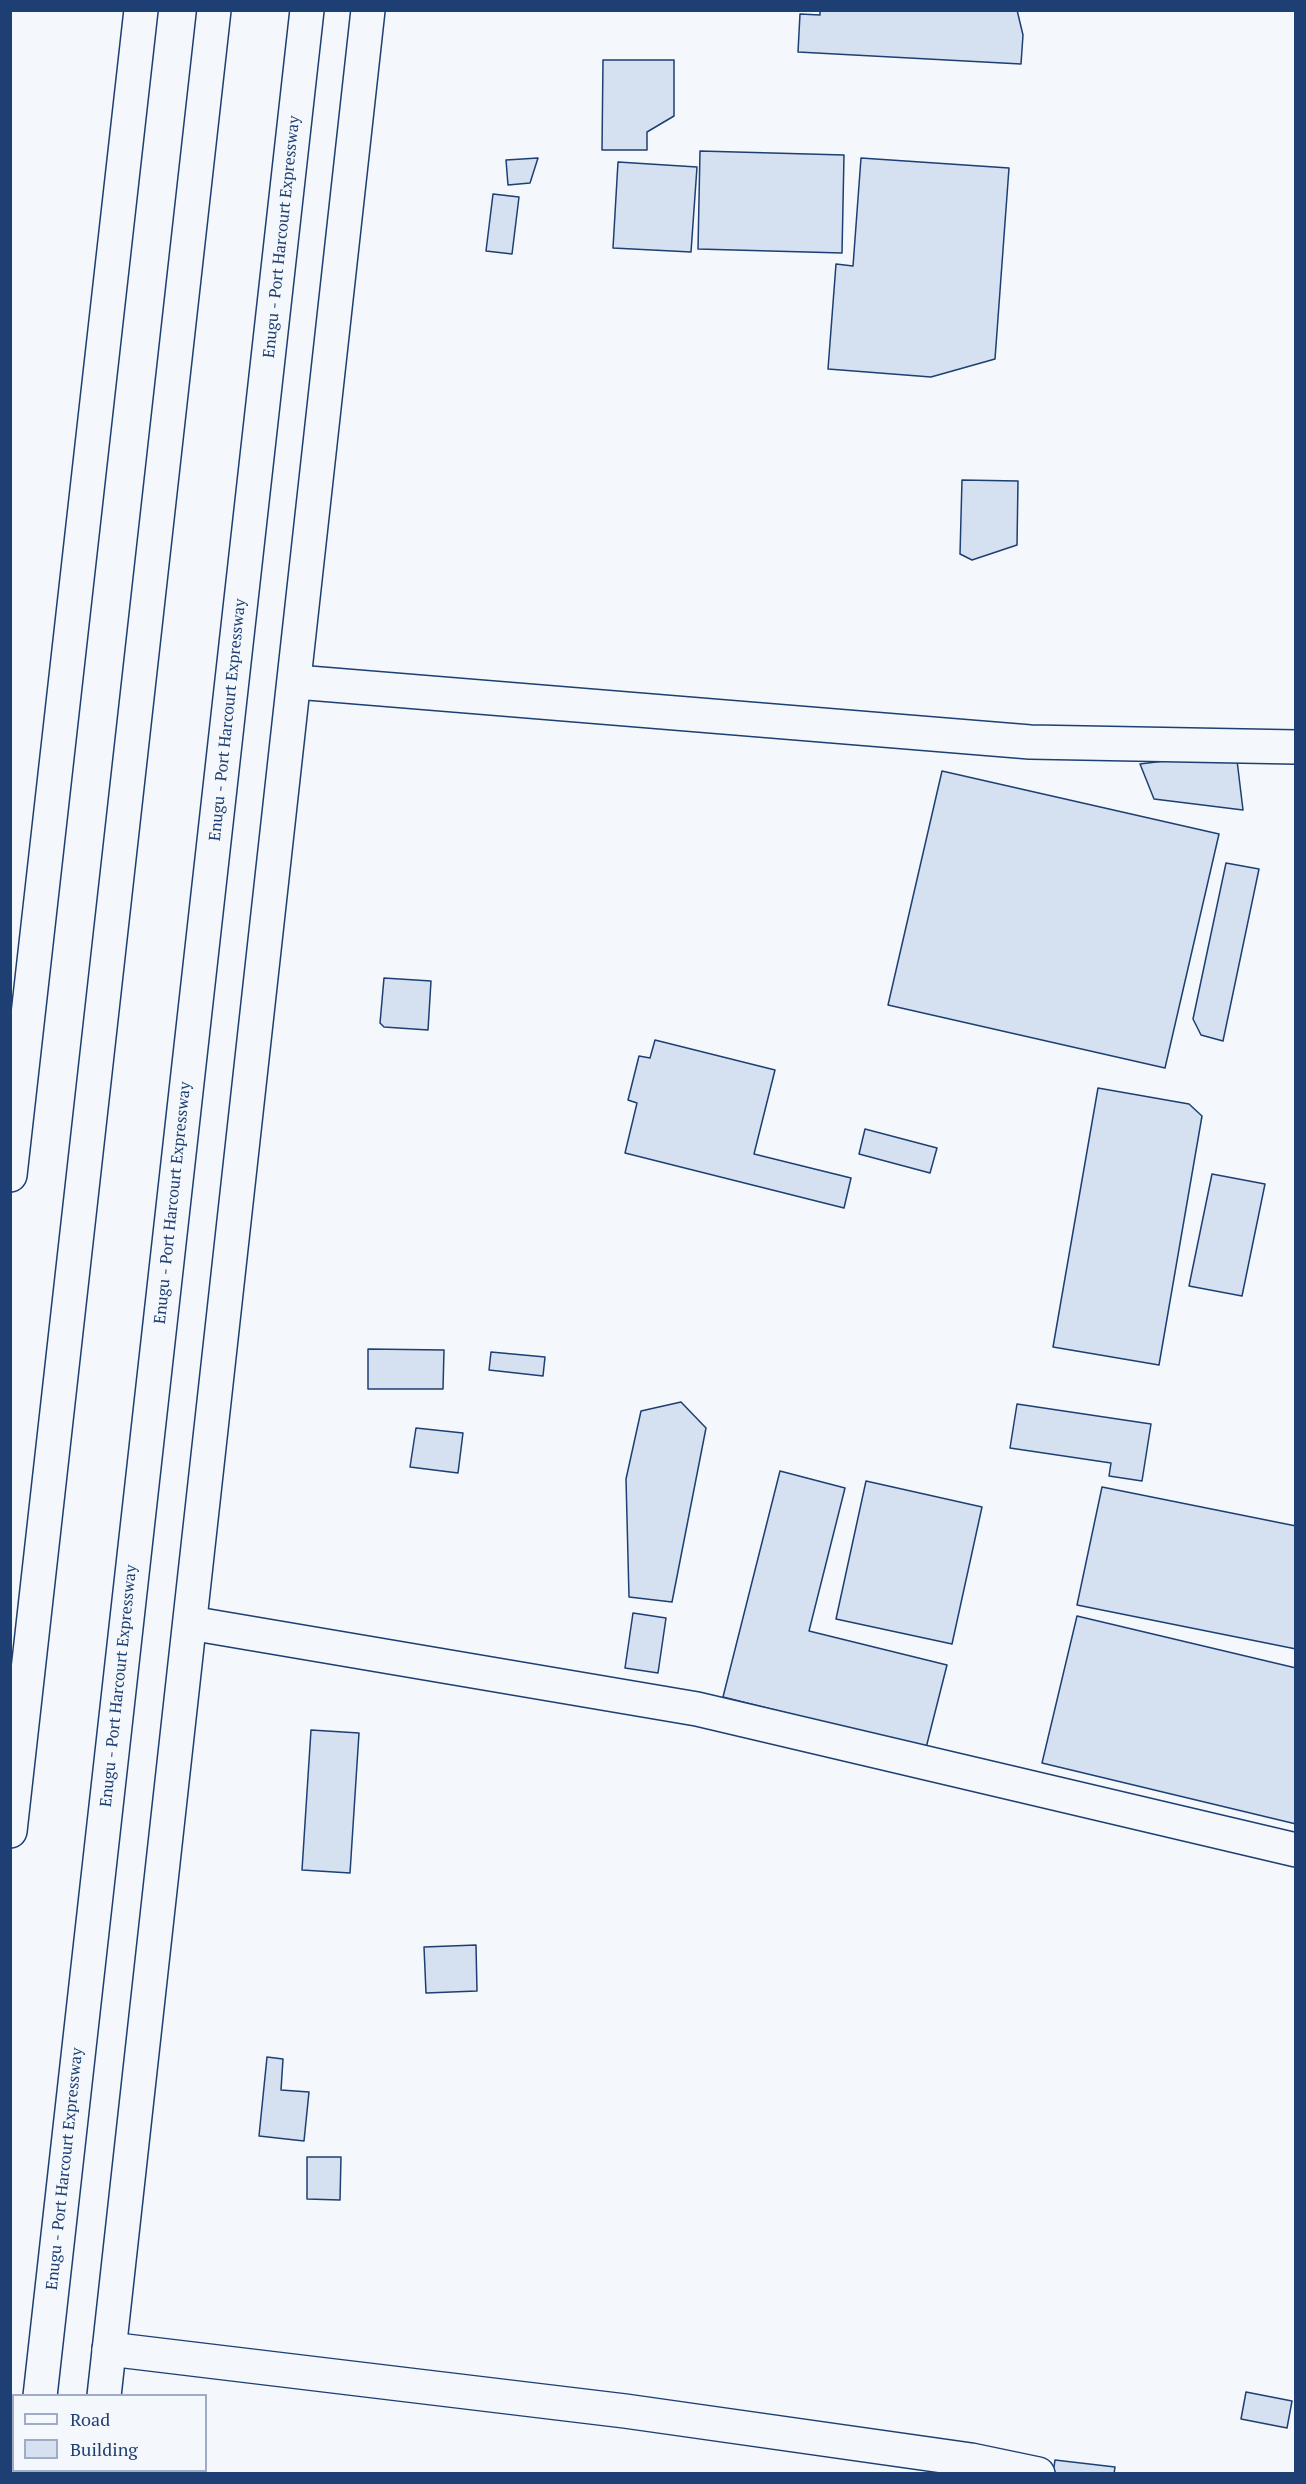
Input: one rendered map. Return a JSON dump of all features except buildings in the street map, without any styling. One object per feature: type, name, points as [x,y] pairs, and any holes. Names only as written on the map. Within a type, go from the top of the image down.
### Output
[{"type":"main road","points":[[10,1175],[141,10]]},
{"type":"main road","points":[[10,1831],[214,10]]},
{"type":"main road","name":"Enugu - Port Harcourt Expressway","points":[[40,2394],[307,10]]},
{"type":"main road","points":[[104,2394],[296,682],[368,10]]},
{"type":"main road","points":[[296,682],[1030,742],[1296,747]]},
{"type":"main road","points":[[190,1623],[697,1709],[1296,1850]]},
{"type":"main road","points":[[109,2349],[625,2411],[970,2467],[1038,2474]]},
{"type":"fence","points":[[10,225],[10,240]]}]
